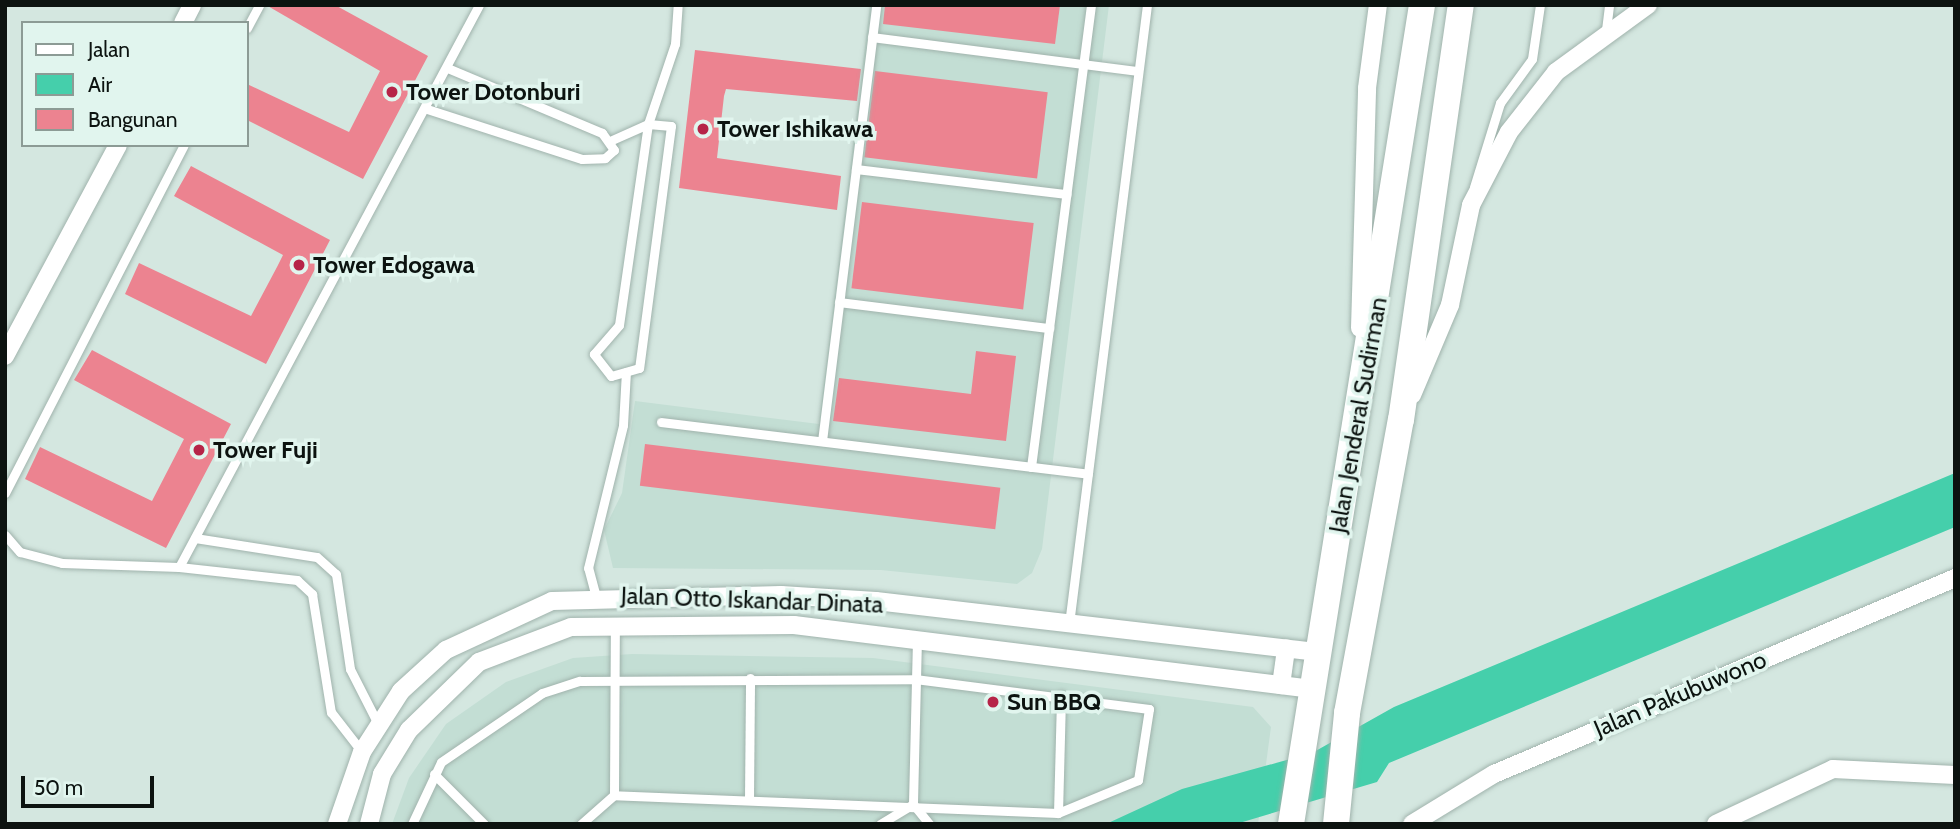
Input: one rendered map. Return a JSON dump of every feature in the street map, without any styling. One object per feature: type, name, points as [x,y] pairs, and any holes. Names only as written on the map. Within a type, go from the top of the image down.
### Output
[{"type":"main road","name":"Jalan Jenderal Sudirman","points":[[1292,819],[1422,5]]},
{"type":"main road","name":"Jalan Jenderal Sudirman","points":[[1337,812],[1347,713],[1401,420],[1461,5]]},
{"type":"street","points":[[184,21],[192,5]]},
{"type":"street","points":[[1357,412],[1367,88],[1378,5]]},
{"type":"street","points":[[1401,420],[1450,305],[1471,205],[1509,132],[1556,72],[1606,30],[1630,5]]},
{"type":"street","points":[[1606,30],[1648,5]]},
{"type":"street","points":[[5,356],[117,147]]},
{"type":"street","name":"Jalan Pakubuwono","points":[[1412,824],[1494,774],[1955,578]]},
{"type":"street","name":"Jalan Otto Iskandar Dinata","points":[[337,824],[362,752],[401,691],[446,650],[552,601],[596,597],[781,595],[1318,652]]},
{"type":"street","name":"Jalan Otto Iskandar Dinata","points":[[369,824],[382,774],[397,746],[479,662],[571,627],[793,625],[917,637],[1312,689]]},
{"type":"street","points":[[1281,685],[1286,648]]},
{"type":"street","points":[[378,724],[397,746]]},
{"type":"street","points":[[362,752],[382,774]]},
{"type":"street","points":[[1716,824],[1833,769],[1955,775]]},
{"type":"lane","points":[[248,26],[259,5]]},
{"type":"lane","points":[[179,567],[427,109],[479,5]]},
{"type":"lane","points":[[447,68],[612,140],[649,124],[671,125],[639,369],[611,376],[594,354],[619,325],[649,124],[676,44],[678,5]]},
{"type":"lane","points":[[822,441],[876,5]]},
{"type":"lane","points":[[1031,467],[1091,5]]},
{"type":"lane","points":[[1069,624],[1147,5]]},
{"type":"lane","points":[[1471,205],[1480,150],[1495,115],[1532,59],[1540,5]]},
{"type":"lane","points":[[1606,30],[1609,5]]},
{"type":"lane","points":[[872,37],[1138,71]]},
{"type":"lane","points":[[427,109],[582,159],[604,158],[614,150],[612,140]]},
{"type":"lane","points":[[5,492],[183,147]]},
{"type":"lane","points":[[856,169],[1067,194]]},
{"type":"lane","points":[[839,302],[1049,328]]},
{"type":"lane","points":[[596,597],[588,568],[623,425],[626,372]]},
{"type":"lane","points":[[661,422],[1088,474]]},
{"type":"lane","points":[[5,535],[20,552],[50,561],[179,567],[297,580],[312,594],[331,712],[362,752]]},
{"type":"lane","points":[[195,538],[317,557],[335,574],[350,669],[378,724]]},
{"type":"lane","points":[[614,795],[615,627]]},
{"type":"lane","points":[[917,637],[913,804],[929,824]]},
{"type":"lane","points":[[412,824],[434,774],[480,730],[541,693],[615,676],[915,679],[1139,703],[1150,718],[1138,780],[1058,813],[913,804],[614,795],[581,824]]},
{"type":"lane","points":[[749,799],[750,678]]},
{"type":"lane","points":[[1058,813],[1061,695]]},
{"type":"lane","points":[[434,774],[484,824]]},
{"type":"lane","points":[[880,824],[913,804]]},
{"type":"shaded area","points":[[870,5],[1109,5],[1042,549],[1032,573],[1017,584],[881,570],[613,568],[604,530],[622,493],[635,401],[819,424]]},
{"type":"shaded area","points":[[632,654],[873,658],[1253,707],[1271,727],[1258,824],[392,824],[409,778],[446,724],[506,682],[573,658]]},
{"type":"water","points":[[1955,473],[1955,527],[1389,763],[1377,782],[1236,824],[1106,824],[1182,789],[1312,753],[1394,707]]},
{"type":"building","name":"Tower Dotonburi","points":[[266,5],[335,5],[428,56],[363,179],[248,121],[248,84],[349,132],[380,71]]},
{"type":"building","points":[[885,5],[1060,5],[1055,44],[883,24]]},
{"type":"building","name":"Tower Ishikawa","points":[[695,50],[861,69],[857,101],[726,89],[724,96],[717,158],[841,176],[837,210],[679,188]]},
{"type":"building","points":[[875,71],[1048,92],[1037,179],[864,157]]},
{"type":"building","name":"Tower Edogawa","points":[[191,166],[330,240],[266,364],[125,294],[139,263],[251,316],[277,267],[283,255],[174,196]]},
{"type":"building","points":[[862,202],[1034,223],[1023,309],[851,288]]},
{"type":"building","name":"Tower Fuji","points":[[92,350],[231,424],[166,548],[25,479],[40,447],[152,501],[184,439],[74,380]]},
{"type":"building","points":[[976,351],[1016,356],[1006,441],[833,421],[839,378],[971,394]]},
{"type":"building","points":[[645,444],[1000,488],[995,529],[640,486]]},
{"type":"place","name":"Tower Dotonburi","points":[[392,92]]},
{"type":"place","name":"Tower Ishikawa","points":[[703,129]]},
{"type":"place","name":"Tower Edogawa","points":[[299,265]]},
{"type":"place","name":"Tower Fuji","points":[[199,450]]},
{"type":"place","name":"Sun BBQ","points":[[993,702]]}]
